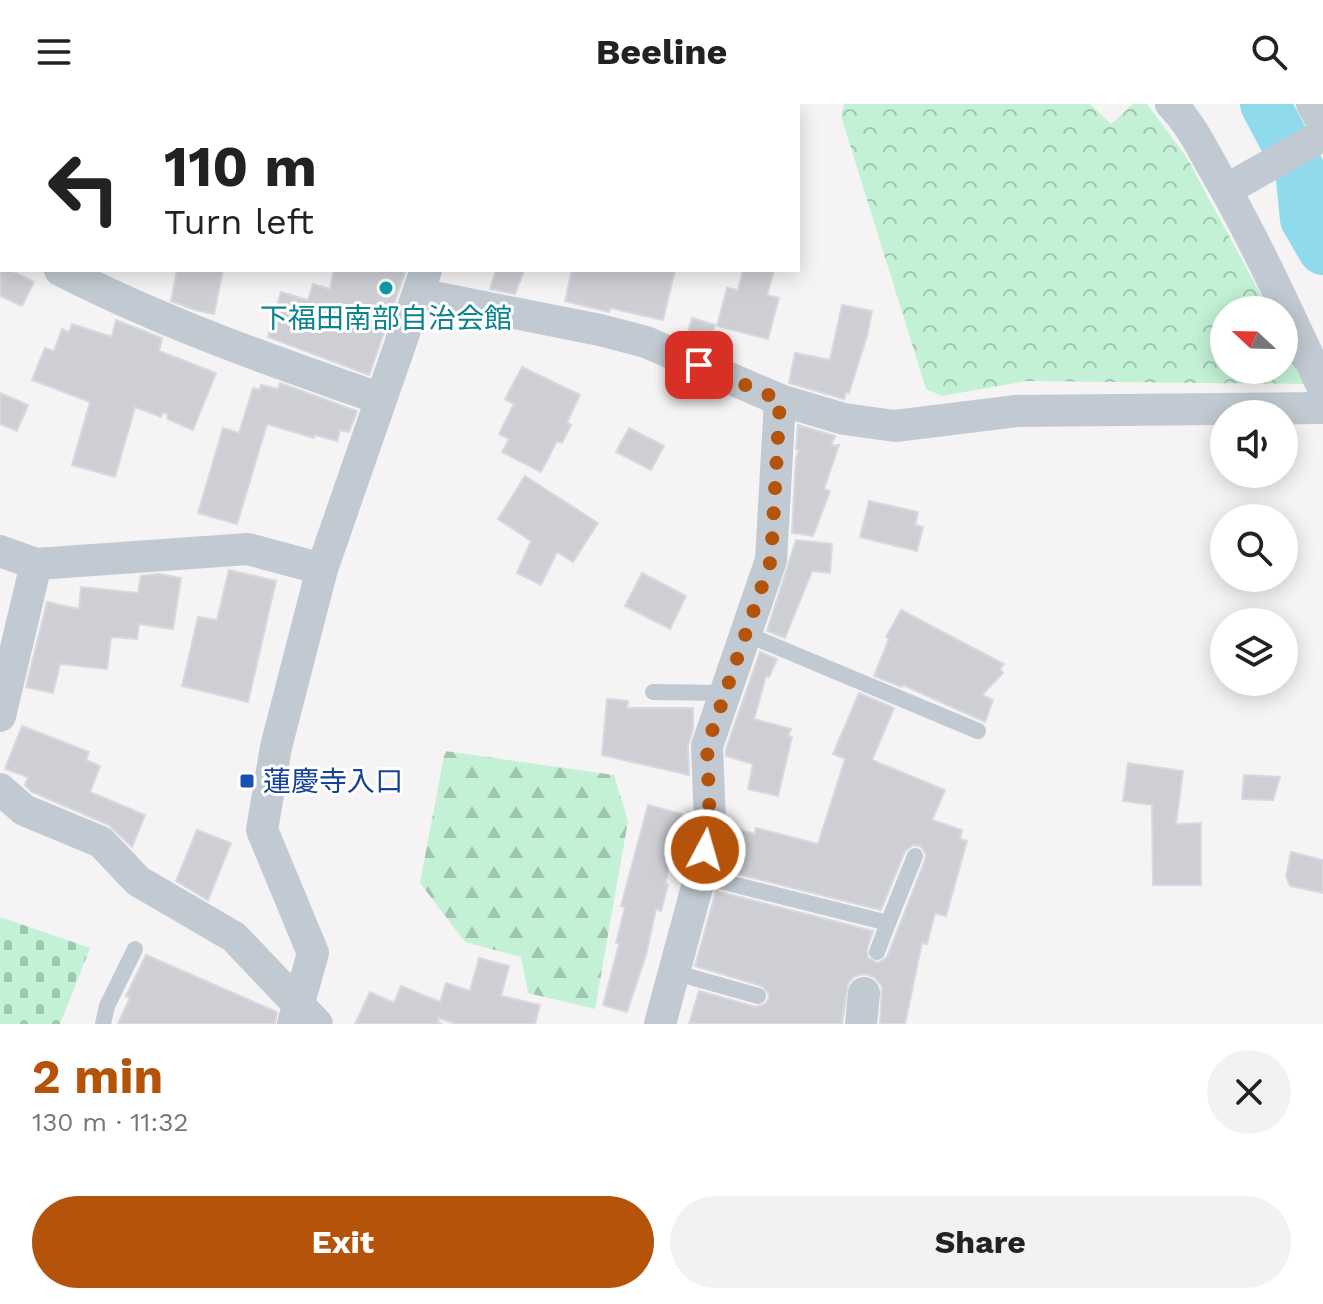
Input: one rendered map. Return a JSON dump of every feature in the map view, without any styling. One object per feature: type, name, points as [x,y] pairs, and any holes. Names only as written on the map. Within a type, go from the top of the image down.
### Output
[{"type":"street","points":[[1171,104],[1232,187],[1323,388]]},
{"type":"street","points":[[1232,187],[1321,132],[1312,104]]},
{"type":"street","points":[[64,272],[160,318],[381,399]]},
{"type":"street","points":[[303,1018],[313,953],[262,830],[281,721],[322,569],[422,282],[646,342],[780,400],[844,419],[895,426],[1017,411],[1323,408]]},
{"type":"street","points":[[660,1024],[700,876],[710,824],[707,746],[771,560],[780,400]]},
{"type":"street","points":[[0,551],[36,564],[248,549],[322,569]]},
{"type":"street","points":[[0,716],[36,564]]},
{"type":"street","points":[[0,789],[24,810],[101,842],[138,881],[234,937],[303,1018]]},
{"type":"lane","points":[[746,634],[978,731]]},
{"type":"lane","points":[[653,692],[725,693]]},
{"type":"lane","points":[[877,952],[915,856]]},
{"type":"lane","points":[[700,876],[888,923]]},
{"type":"lane","points":[[103,1024],[107,1006],[135,949]]},
{"type":"lane","points":[[673,972],[758,996]]},
{"type":"green space","points":[[844,104],[1090,104],[1111,124],[1133,104],[1147,104],[1187,158],[1261,296],[1210,296],[1210,383],[1027,381],[942,396],[926,389],[841,116]]},
{"type":"green space","points":[[1298,367],[1307,384],[1298,384]]},
{"type":"green space","points":[[445,751],[614,775],[628,821],[595,1009],[528,993],[521,957],[465,942],[420,883]]},
{"type":"green space","points":[[0,917],[90,948],[60,1024],[0,1024]]},
{"type":"building","points":[[0,272],[14,272],[34,282],[22,306],[0,296]]},
{"type":"building","points":[[177,272],[223,272],[214,314],[171,301]]},
{"type":"building","points":[[334,272],[405,272],[369,375],[268,337],[281,292],[308,300],[313,284],[330,289]]},
{"type":"building","points":[[495,272],[523,272],[515,294],[490,289]]},
{"type":"building","points":[[572,272],[675,272],[663,320],[610,308],[609,312],[565,301]]},
{"type":"building","points":[[742,272],[773,272],[767,295],[779,298],[768,339],[717,326],[727,288],[738,290]]},
{"type":"building","points":[[842,305],[872,311],[849,393],[846,392],[844,399],[789,383],[795,353],[830,360]]},
{"type":"building","points":[[692,318],[715,325],[708,348],[686,339]]},
{"type":"building","points":[[116,320],[162,338],[159,351],[216,373],[193,430],[167,419],[168,414],[163,412],[161,417],[135,407],[115,477],[72,465],[90,402],[32,380],[45,348],[54,351],[62,329],[69,332],[72,324],[112,337]]},
{"type":"building","points":[[522,367],[580,395],[567,422],[571,425],[562,443],[557,441],[541,472],[502,452],[509,439],[499,434],[514,404],[505,399]]},
{"type":"building","points":[[280,383],[357,411],[349,432],[340,430],[337,441],[315,435],[314,438],[267,424],[237,524],[198,513],[223,428],[239,433],[253,388],[260,390],[261,385],[278,389]]},
{"type":"building","points":[[0,393],[28,405],[17,431],[0,424]]},
{"type":"building","points":[[798,425],[835,436],[831,446],[839,445],[824,489],[830,491],[813,536],[792,533]]},
{"type":"building","points":[[629,428],[664,446],[651,470],[616,452]]},
{"type":"building","points":[[525,476],[598,523],[573,562],[557,552],[541,585],[517,573],[531,541],[498,519]]},
{"type":"building","points":[[869,501],[918,512],[915,525],[923,527],[917,551],[860,537]]},
{"type":"building","points":[[796,540],[832,544],[830,573],[812,571],[785,638],[767,631]]},
{"type":"building","points":[[229,570],[276,581],[248,702],[182,686],[198,617],[217,620]]},
{"type":"building","points":[[642,573],[686,596],[670,629],[625,606]]},
{"type":"building","points":[[159,574],[181,578],[173,629],[139,624],[137,639],[111,637],[107,669],[60,664],[53,693],[26,687],[47,602],[79,609],[81,587],[138,593],[141,576]]},
{"type":"building","points":[[901,610],[1004,664],[1000,669],[1003,673],[982,695],[993,700],[985,722],[903,685],[874,676],[889,639],[886,637]]},
{"type":"building","points":[[760,652],[777,659],[769,677],[766,676],[754,719],[791,729],[788,736],[792,737],[778,796],[748,789],[753,764],[726,756]]},
{"type":"building","points":[[859,693],[894,708],[872,760],[945,790],[932,820],[962,830],[960,839],[967,841],[946,916],[935,913],[927,944],[922,943],[905,1024],[880,1024],[882,986],[874,977],[865,974],[855,976],[848,983],[842,1024],[689,1024],[699,991],[756,1007],[765,1004],[769,998],[762,986],[695,966],[716,891],[873,931],[867,949],[868,958],[878,963],[887,957],[925,860],[926,854],[920,846],[913,845],[905,851],[881,910],[721,870],[729,827],[755,834],[756,828],[818,844],[845,759],[833,754]]},
{"type":"building","points":[[607,699],[628,701],[627,708],[693,708],[693,729],[688,746],[689,775],[602,755]]},
{"type":"building","points":[[22,726],[89,752],[86,760],[100,766],[90,792],[145,815],[132,847],[109,825],[32,792],[25,785],[28,777],[5,769]]},
{"type":"building","points":[[1128,763],[1183,771],[1176,824],[1201,823],[1201,885],[1153,885],[1152,805],[1123,801]]},
{"type":"building","points":[[1244,775],[1280,777],[1273,800],[1242,799]]},
{"type":"building","points":[[648,805],[682,814],[661,911],[656,909],[646,955],[627,1012],[603,1005],[619,944],[616,943],[625,907],[621,906]]},
{"type":"building","points":[[197,830],[231,843],[208,900],[176,881]]},
{"type":"building","points":[[1291,852],[1323,860],[1323,893],[1290,886],[1286,876]]},
{"type":"building","points":[[146,955],[277,1012],[275,1024],[118,1024],[130,998],[126,996]]},
{"type":"building","points":[[479,958],[509,966],[501,996],[540,1005],[535,1024],[456,1024],[439,1018],[438,1022],[442,1024],[355,1024],[370,992],[394,1003],[401,986],[440,1002],[446,983],[470,991]]},
{"type":"waterway","points":[[1265,104],[1300,170],[1305,219],[1323,250]]},
{"type":"place","name":"下福田南部自治会館","points":[[386,288]]},
{"type":"place","name":"蓮慶寺入口","points":[[247,781]]},
{"type":"route","points":[[699,365],[780,400],[771,560],[707,746],[710,824],[705,850]]}]
